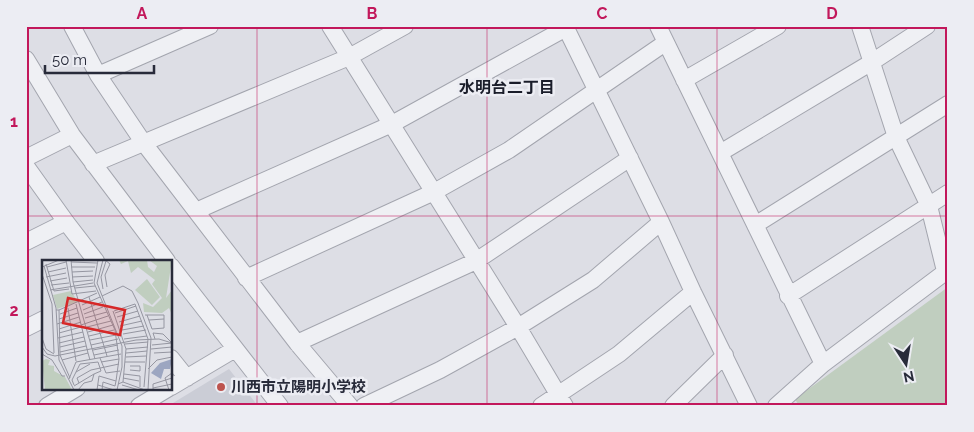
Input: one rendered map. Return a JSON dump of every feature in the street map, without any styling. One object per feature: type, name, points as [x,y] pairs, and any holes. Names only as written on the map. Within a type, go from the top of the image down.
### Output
[{"type":"street","points":[[72,26],[98,75],[143,142],[246,278],[350,406]]},
{"type":"street","points":[[98,75],[210,26]]},
{"type":"street","points":[[330,26],[562,400]]},
{"type":"street","points":[[93,164],[349,56],[405,26]]},
{"type":"street","points":[[658,26],[822,364]]},
{"type":"street","points":[[684,80],[778,26]]},
{"type":"street","points":[[776,406],[822,364],[946,270],[929,206],[896,137],[860,26]]},
{"type":"street","points":[[720,153],[872,62],[927,26]]},
{"type":"street","points":[[196,211],[392,124],[566,27],[749,406]]},
{"type":"street","points":[[246,278],[434,192],[509,150],[665,43]]},
{"type":"street","points":[[26,59],[72,135],[166,260]]},
{"type":"street","points":[[755,225],[948,104]]},
{"type":"street","points":[[26,158],[72,135]]},
{"type":"street","points":[[297,343],[476,261],[630,158]]},
{"type":"street","points":[[26,166],[95,260]]},
{"type":"street","points":[[788,296],[948,193]]},
{"type":"street","points":[[26,242],[66,222]]},
{"type":"street","points":[[364,406],[440,370],[518,327],[594,280],[661,222]]},
{"type":"street","points":[[172,267],[280,406]]},
{"type":"street","points":[[541,406],[562,400],[693,292]]},
{"type":"street","points":[[26,328],[42,320]]},
{"type":"street","points":[[172,387],[235,348]]},
{"type":"street","points":[[673,406],[725,355]]},
{"type":"street","points":[[172,359],[187,378]]},
{"type":"street","points":[[47,406],[74,390]]},
{"type":"street","points":[[139,406],[167,390]]},
{"type":"shaded area","name":"川西市立陽明小学校","points":[[229,369],[258,406],[168,406]]},
{"type":"green space","points":[[948,287],[948,406],[799,406],[795,399]]},
{"type":"place","name":"川西市立陽明小学校","points":[[221,387]]},
{"type":"district","name":"水明台二丁目","points":[[507,87]]}]
